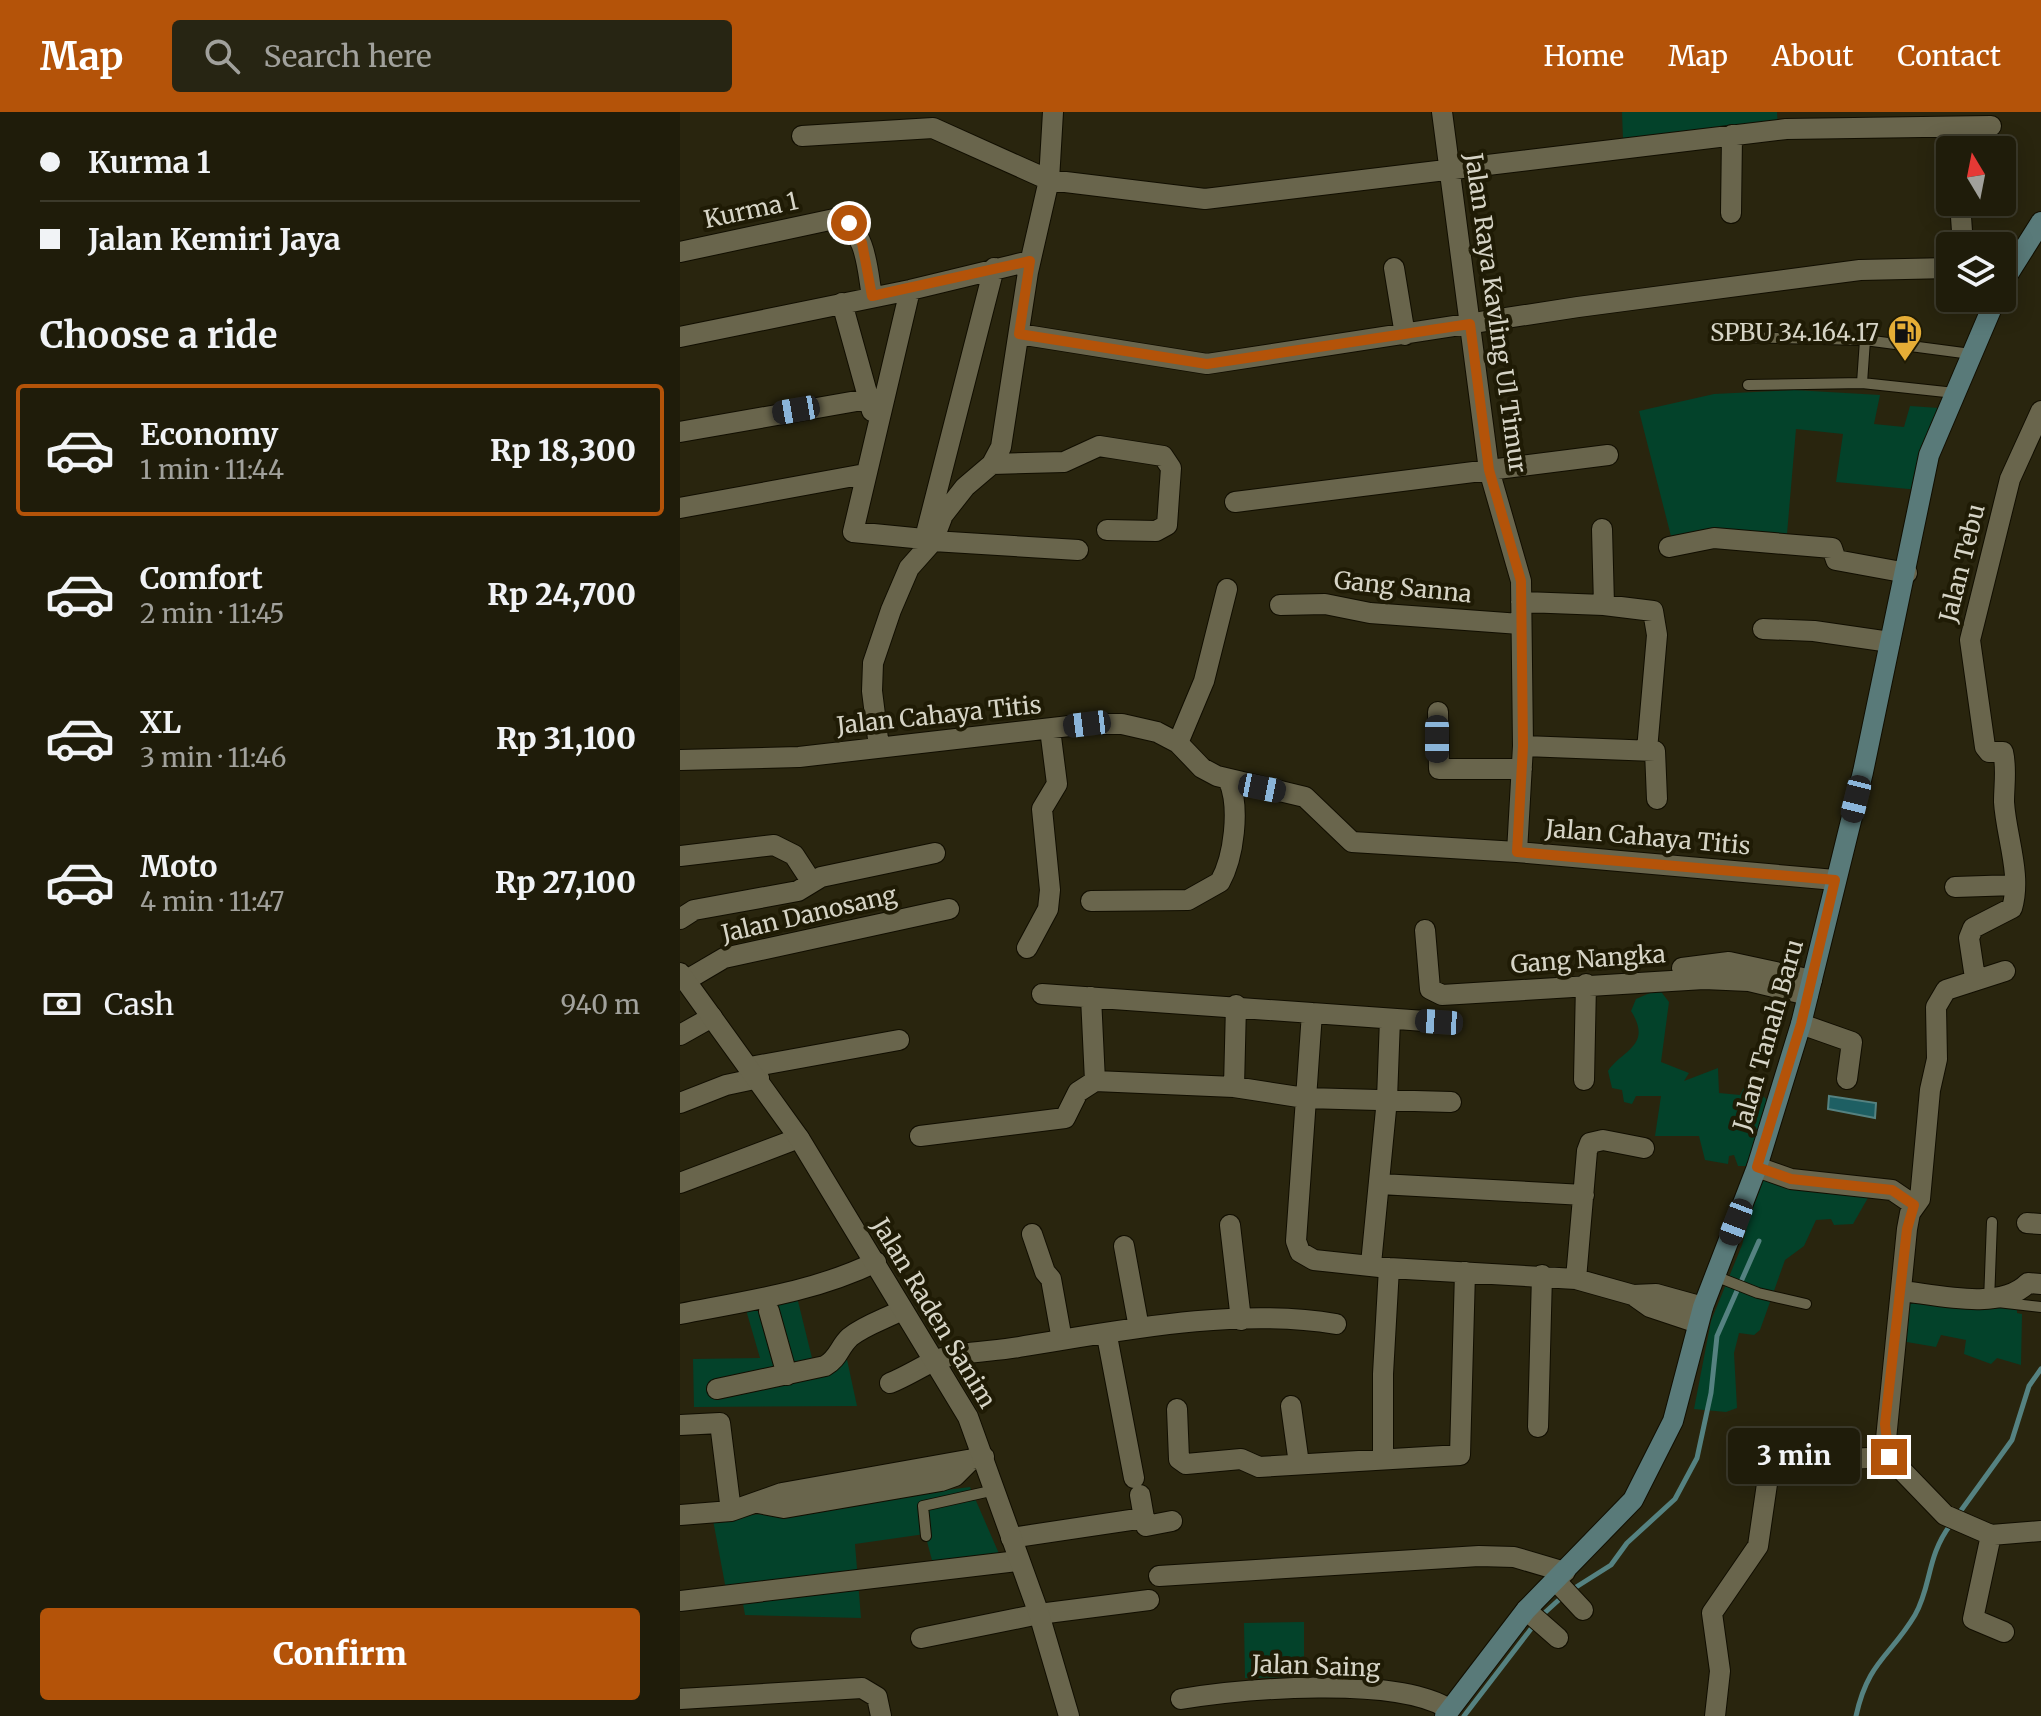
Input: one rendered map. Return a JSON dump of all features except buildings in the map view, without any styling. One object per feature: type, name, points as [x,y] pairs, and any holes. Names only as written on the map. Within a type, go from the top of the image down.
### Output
[{"type":"main road","points":[[2016,257],[2041,222]]},
{"type":"main road","name":"Jalan Tanah Baru","points":[[1447,1713],[1633,1500],[1673,1421],[1700,1315],[1721,1278],[1806,1026],[1810,987],[1907,573],[1929,455],[1990,312]]},
{"type":"street","points":[[879,747],[872,691],[873,663],[909,568],[965,487],[992,464],[1007,424],[1030,261],[1049,180],[1053,112]]},
{"type":"street","name":"Jalan Raya Kavling Ul Timur","points":[[1442,112],[1489,470],[1512,540],[1521,602],[1523,746],[1517,852]]},
{"type":"street","points":[[802,136],[933,128],[1049,180],[1216,198],[1732,135],[1786,120],[1991,126]]},
{"type":"street","points":[[1955,127],[1955,136]]},
{"type":"street","points":[[1731,213],[1732,135]]},
{"type":"street","name":"Kurma 1","points":[[680,252],[839,218],[849,223],[862,243],[872,296]]},
{"type":"street","points":[[680,337],[910,290],[1030,261]]},
{"type":"street","points":[[926,545],[994,268]]},
{"type":"street","points":[[1394,268],[1405,335]]},
{"type":"street","points":[[1019,334],[1207,364],[1860,270],[1936,268]]},
{"type":"street","points":[[910,290],[853,532],[926,545],[1078,550]]},
{"type":"street","points":[[842,303],[878,430]]},
{"type":"street","points":[[680,432],[868,399]]},
{"type":"street","name":"Jalan Tebu","points":[[1975,978],[1969,938],[1973,928],[2012,908],[2015,885],[2004,802],[2005,760],[2003,752],[1989,752],[1985,747],[1970,640],[2010,479],[2041,411]]},
{"type":"street","points":[[992,464],[1064,462],[1099,446],[1163,456],[1171,468],[1167,525],[1156,531],[1107,530]]},
{"type":"street","points":[[1235,502],[1608,455]]},
{"type":"street","points":[[680,508],[865,474]]},
{"type":"street","points":[[1602,529],[1604,605]]},
{"type":"street","points":[[1669,547],[1714,538],[1832,548],[1836,560],[1907,573]]},
{"type":"street","points":[[1178,743],[1204,681],[1227,589]]},
{"type":"street","points":[[1521,602],[1604,605],[1653,611],[1656,617],[1647,750]]},
{"type":"street","name":"Gang Sanna","points":[[1280,605],[1325,604],[1370,613],[1520,624]]},
{"type":"street","points":[[1763,629],[1814,631],[1890,642]]},
{"type":"street","points":[[1438,712],[1439,769],[1522,769]]},
{"type":"street","name":"Jalan Cahaya Titis","points":[[680,760],[799,757],[1122,724],[1157,732],[1178,743],[1202,768],[1229,781],[1305,797],[1352,842],[1517,852],[1835,880]]},
{"type":"street","points":[[1027,948],[1048,909],[1042,809],[1057,784],[1050,729]]},
{"type":"street","points":[[1523,746],[1647,750],[1657,755],[1657,799]]},
{"type":"street","points":[[1091,901],[1188,900],[1220,882],[1231,840],[1234,793],[1229,781]]},
{"type":"street","points":[[680,856],[774,845],[794,855],[811,881]]},
{"type":"street","points":[[685,914],[798,891],[811,881],[935,853]]},
{"type":"street","points":[[1955,887],[2015,885]]},
{"type":"street","name":"Jalan Danosang","points":[[683,977],[724,958],[949,909]]},
{"type":"street","name":"Gang Nangka","points":[[1425,930],[1428,980],[1435,993],[1582,977]]},
{"type":"street","points":[[1584,1080],[1582,977],[1729,962],[1810,987]]},
{"type":"street","points":[[2005,971],[1975,978],[1946,990],[1936,1007],[1937,1059],[1930,1090],[1920,1199],[1914,1205],[1907,1229],[1885,1424],[1889,1457],[1954,1520],[1991,1535],[2041,1531]]},
{"type":"street","name":"Jalan Raden Sanim","points":[[683,977],[799,1138],[968,1417],[978,1458],[995,1490],[1039,1614],[1069,1716]]},
{"type":"street","points":[[1042,994],[1236,1005],[1439,1022]]},
{"type":"street","points":[[1091,997],[1095,1081]]},
{"type":"street","points":[[1234,1087],[1236,1005]]},
{"type":"street","points":[[1312,1013],[1296,1241],[1300,1252],[1314,1260],[1576,1279],[1633,1295],[1656,1294],[1700,1315]]},
{"type":"street","points":[[680,1035],[712,1017]]},
{"type":"street","points":[[1383,1458],[1380,1184],[1390,1019]]},
{"type":"street","points":[[1806,1026],[1852,1042],[1847,1079]]},
{"type":"street","points":[[680,1103],[754,1072],[899,1040]]},
{"type":"street","points":[[920,1136],[1065,1118],[1078,1092],[1095,1081],[1234,1087],[1305,1098],[1451,1102]]},
{"type":"street","points":[[680,1183],[799,1138]]},
{"type":"street","points":[[1576,1279],[1590,1143],[1603,1140],[1644,1148]]},
{"type":"street","points":[[1760,1168],[1791,1179],[1892,1190],[1914,1205]]},
{"type":"street","points":[[1380,1184],[1584,1195]]},
{"type":"street","points":[[1230,1225],[1241,1320]]},
{"type":"street","points":[[1032,1234],[1045,1272],[1051,1279],[1062,1340]]},
{"type":"street","points":[[1124,1246],[1139,1328]]},
{"type":"street","points":[[680,1314],[799,1291],[841,1278],[876,1262]]},
{"type":"street","points":[[1177,1409],[1181,1463],[1241,1459],[1259,1467],[1460,1455],[1465,1272]]},
{"type":"street","points":[[1538,1427],[1542,1275]]},
{"type":"street","points":[[1902,1291],[1989,1301],[2022,1289],[2028,1283],[2041,1284]]},
{"type":"street","points":[[717,1389],[825,1366],[838,1358],[846,1340],[902,1310]]},
{"type":"street","points":[[769,1311],[787,1375]]},
{"type":"street","points":[[890,1383],[935,1361],[1062,1340],[1107,1336],[1139,1328],[1241,1320],[1307,1319],[1336,1324]]},
{"type":"street","points":[[1107,1336],[1146,1526],[1172,1521]]},
{"type":"street","points":[[1291,1406],[1299,1464]]},
{"type":"street","points":[[680,1425],[720,1423],[731,1511]]},
{"type":"street","points":[[1715,1716],[1720,1671],[1712,1613],[1758,1546],[1769,1470],[1786,1462],[1889,1457]]},
{"type":"street","points":[[680,1515],[731,1511],[782,1493],[978,1458]]},
{"type":"street","points":[[1011,1538],[1144,1518]]},
{"type":"street","points":[[1991,1535],[1973,1619],[2004,1632]]},
{"type":"street","points":[[1159,1576],[1479,1556],[1514,1557],[1561,1580],[1582,1609]]},
{"type":"street","points":[[680,1601],[1018,1561]]},
{"type":"street","points":[[921,1638],[1039,1614],[1149,1600]]},
{"type":"street","points":[[1531,1614],[1557,1637]]},
{"type":"street","points":[[680,1699],[745,1706],[862,1688],[877,1697],[881,1716]]},
{"type":"street","name":"Jalan Saing","points":[[1181,1699],[1239,1690],[1329,1688],[1427,1700],[1447,1713]]},
{"type":"lane","points":[[1741,337],[1865,340],[1971,354]]},
{"type":"lane","points":[[1862,383],[1865,340]]},
{"type":"lane","points":[[1748,385],[1862,383],[1955,393]]},
{"type":"lane","points":[[1992,1222],[1989,1301],[2041,1307]]},
{"type":"lane","points":[[1721,1278],[1758,1293],[1806,1304]]},
{"type":"lane","points":[[926,1536],[923,1506],[995,1490]]},
{"type":"green space","points":[[1622,112],[1777,112],[1778,128],[1623,139]]},
{"type":"green space","points":[[1794,390],[1880,395],[1874,424],[1904,427],[1910,406],[1939,408],[1919,490],[1836,482],[1843,434],[1796,429],[1787,534],[1673,544],[1639,411],[1714,394]]},
{"type":"green space","points":[[1659,989],[1669,1002],[1661,1062],[1689,1073],[1684,1081],[1718,1068],[1719,1093],[1740,1095],[1745,1086],[1755,1087],[1767,1100],[1757,1135],[1758,1152],[1746,1166],[1738,1166],[1734,1155],[1729,1156],[1728,1164],[1705,1160],[1699,1136],[1655,1136],[1661,1096],[1636,1096],[1632,1104],[1624,1102],[1622,1090],[1612,1088],[1608,1071],[1637,1040],[1639,1032],[1631,1011],[1636,999]]},
{"type":"green space","points":[[1763,1169],[1873,1189],[1853,1224],[1834,1225],[1831,1219],[1816,1220],[1804,1246],[1785,1260],[1760,1330],[1754,1335],[1739,1333],[1734,1353],[1737,1408],[1726,1412],[1694,1409],[1711,1321],[1742,1245]]},
{"type":"green space","points":[[1902,1291],[2017,1304],[2017,1313],[2022,1314],[2021,1365],[1997,1358],[1991,1364],[1964,1354],[1966,1340],[1941,1335],[1936,1347],[1895,1340]]},
{"type":"green space","points":[[796,1293],[812,1358],[846,1355],[857,1406],[694,1407],[693,1359],[760,1358],[744,1303]]},
{"type":"green space","points":[[970,1487],[1000,1556],[933,1564],[925,1534],[855,1544],[861,1618],[745,1615],[741,1592],[727,1595],[713,1520]]},
{"type":"green space","points":[[1304,1622],[1304,1677],[1245,1678],[1244,1623]]},
{"type":"water","points":[[1829,1096],[1876,1103],[1875,1118],[1828,1109]]},
{"type":"waterway","points":[[1573,1589],[1611,1565],[1627,1543],[1675,1499],[1697,1458],[1711,1393],[1717,1336],[1759,1241]]},
{"type":"waterway","points":[[1957,1516],[2012,1440],[2029,1386],[2041,1369]]},
{"type":"waterway","points":[[1856,1716],[1873,1671],[1915,1615],[1937,1548],[1951,1524]]},
{"type":"waterway","points":[[1540,1617],[1562,1597]]},
{"type":"waterway","points":[[1464,1716],[1534,1625]]},
{"type":"place","name":"SPBU 34.164.17","points":[[1905,363]]},
{"type":"route","points":[[849,223],[862,243],[872,296],[1030,261],[1019,334],[1207,364],[1470,324],[1489,470],[1496,500],[1512,540],[1521,581],[1523,746],[1517,852],[1835,880],[1801,1024],[1757,1167],[1791,1179],[1892,1190],[1914,1205],[1907,1229],[1885,1424],[1889,1457]]}]
